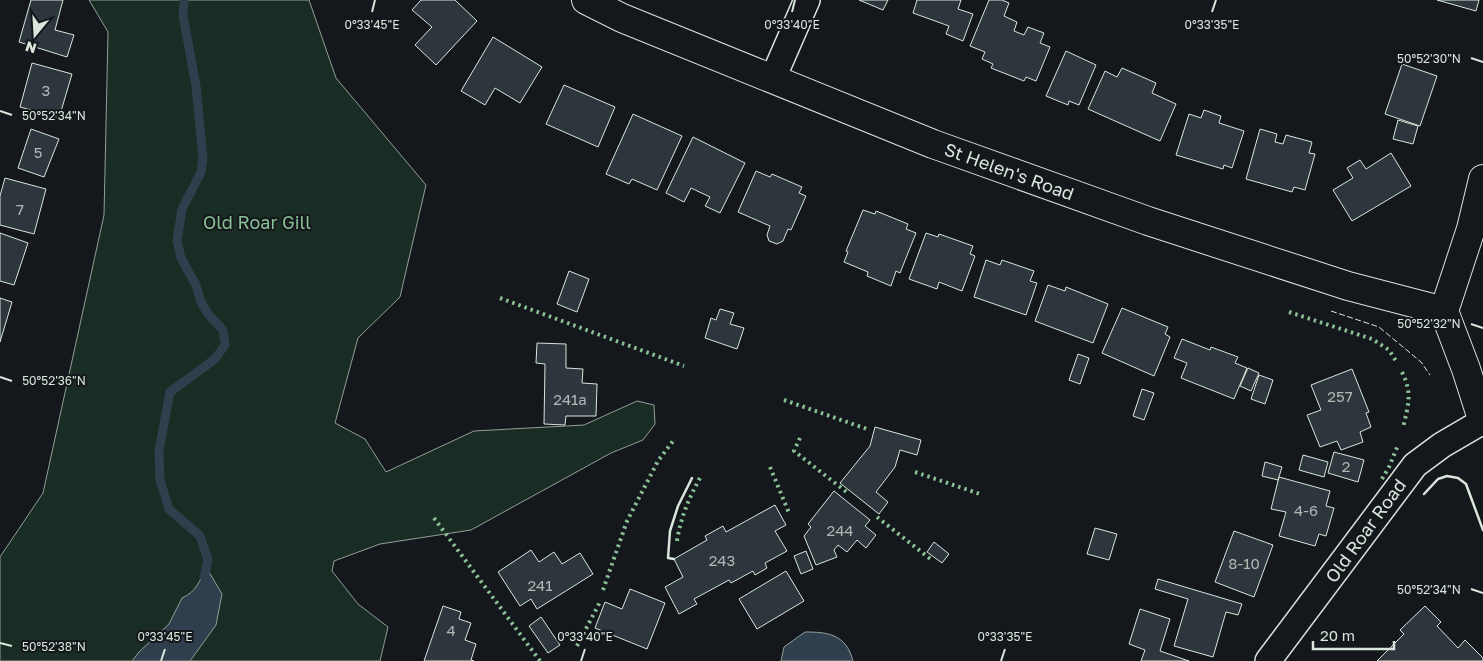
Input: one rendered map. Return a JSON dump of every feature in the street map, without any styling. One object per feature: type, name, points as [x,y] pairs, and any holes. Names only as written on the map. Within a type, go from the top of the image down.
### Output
[{"type":"main road","name":"St Helen's Road","points":[[586,0],[622,18],[933,144],[1148,221],[1348,286],[1444,311]]},
{"type":"main road","points":[[1483,178],[1471,229],[1444,311],[1466,369],[1483,422]]},
{"type":"street","points":[[773,78],[807,0]]},
{"type":"street","name":"Old Roar Road","points":[[1268,661],[1415,465],[1442,445],[1483,422]]},
{"type":"green space","name":"Old Roar Gill","points":[[89,0],[309,0],[336,78],[426,185],[400,297],[358,338],[335,423],[365,439],[386,472],[474,431],[584,425],[637,401],[654,405],[655,424],[643,440],[611,453],[471,530],[380,544],[334,561],[332,571],[358,604],[388,627],[380,661],[0,661],[0,557],[43,493],[104,215],[108,32]]},
{"type":"water","points":[[206,567],[222,594],[216,625],[190,661],[132,661],[169,624],[182,598],[194,589]]},
{"type":"water","points":[[805,632],[835,636],[846,645],[853,661],[781,661],[784,647]]},
{"type":"building","points":[[31,0],[63,0],[55,30],[74,35],[67,57],[19,42]]},
{"type":"building","points":[[421,0],[455,0],[477,21],[436,65],[415,45],[432,27],[412,10]]},
{"type":"building","points":[[859,0],[888,0],[883,10]]},
{"type":"building","points":[[917,0],[961,0],[958,9],[973,14],[963,41],[946,34],[949,26],[913,13]]},
{"type":"building","points":[[989,0],[1002,0],[1009,3],[1004,16],[1017,22],[1014,31],[1024,35],[1028,27],[1044,33],[1040,43],[1050,47],[1036,81],[1026,77],[1024,81],[991,68],[993,64],[982,59],[985,52],[970,46]]},
{"type":"building","points":[[1437,0],[1479,0],[1476,11]]},
{"type":"building","points":[[493,37],[542,67],[520,103],[495,88],[485,105],[461,91]]},
{"type":"building","points":[[1066,51],[1096,65],[1079,105],[1069,101],[1068,105],[1046,96]]},
{"type":"building","points":[[32,63],[72,74],[59,118],[20,107]]},
{"type":"building","points":[[1402,64],[1437,76],[1420,126],[1385,114]]},
{"type":"building","points":[[1122,68],[1156,83],[1152,93],[1176,104],[1160,141],[1088,109],[1105,71],[1117,77]]},
{"type":"building","points":[[564,85],[615,107],[598,147],[546,124]]},
{"type":"building","points":[[1204,110],[1221,116],[1219,123],[1244,131],[1232,168],[1224,165],[1223,169],[1176,155],[1189,114],[1201,118]]},
{"type":"building","points":[[633,114],[682,136],[657,190],[632,179],[629,184],[606,174]]},
{"type":"building","points":[[1398,120],[1418,126],[1413,144],[1393,139]]},
{"type":"building","points":[[31,129],[59,139],[44,177],[18,168]]},
{"type":"building","points":[[1260,129],[1277,134],[1275,142],[1283,144],[1286,135],[1312,142],[1309,153],[1315,154],[1305,190],[1294,187],[1292,192],[1246,179]]},
{"type":"building","points":[[693,137],[745,163],[720,213],[705,206],[710,197],[691,188],[684,202],[666,193]]},
{"type":"building","points":[[1391,153],[1411,186],[1352,221],[1333,190],[1353,178],[1347,168],[1360,160],[1366,169]]},
{"type":"building","points":[[756,171],[770,177],[772,174],[802,187],[799,193],[806,196],[791,230],[788,229],[783,241],[777,244],[769,241],[767,235],[770,226],[738,212]]},
{"type":"building","points":[[5,178],[46,189],[34,234],[0,225],[0,196]]},
{"type":"building","points":[[863,210],[875,214],[876,211],[908,224],[906,229],[916,233],[900,273],[896,271],[891,286],[867,276],[868,272],[844,262],[848,252],[846,251]]},
{"type":"building","points":[[0,233],[28,243],[14,285],[0,281]]},
{"type":"building","points":[[926,233],[938,237],[939,234],[973,246],[970,254],[975,256],[962,291],[939,282],[937,289],[909,279]]},
{"type":"building","points":[[986,260],[1000,265],[1002,260],[1034,271],[1030,281],[1037,283],[1026,315],[974,297]]},
{"type":"building","points":[[569,271],[589,279],[577,312],[557,304]]},
{"type":"building","points":[[1048,285],[1065,291],[1066,287],[1108,304],[1093,343],[1035,321]]},
{"type":"building","points":[[0,298],[12,302],[0,342]]},
{"type":"building","points":[[1122,308],[1168,327],[1165,334],[1170,337],[1154,376],[1102,353]]},
{"type":"building","points":[[720,309],[734,313],[730,324],[744,328],[737,349],[705,338],[711,318],[716,320]]},
{"type":"building","points":[[1182,339],[1210,350],[1211,347],[1238,357],[1235,363],[1247,368],[1234,399],[1181,378],[1187,363],[1174,358]]},
{"type":"building","points":[[537,343],[566,344],[566,368],[583,369],[582,383],[597,384],[596,416],[566,416],[565,425],[544,424],[545,364],[536,363]]},
{"type":"building","points":[[1078,354],[1089,358],[1080,384],[1069,380]]},
{"type":"building","points":[[1248,368],[1259,373],[1251,391],[1240,386]]},
{"type":"building","points":[[1352,369],[1369,412],[1366,413],[1371,427],[1360,432],[1363,442],[1341,450],[1337,441],[1320,447],[1307,415],[1321,410],[1311,385]]},
{"type":"building","points":[[1259,375],[1273,380],[1265,404],[1251,399]]},
{"type":"building","points":[[1142,389],[1154,393],[1144,420],[1133,416]]},
{"type":"building","points":[[875,427],[921,440],[917,455],[900,450],[895,467],[876,492],[888,502],[879,514],[840,483],[870,446]]},
{"type":"building","points":[[1334,452],[1364,460],[1358,482],[1328,473]]},
{"type":"building","points":[[1303,455],[1328,462],[1324,477],[1299,470]]},
{"type":"building","points":[[1265,462],[1282,467],[1278,480],[1262,476]]},
{"type":"building","points":[[1279,477],[1330,491],[1326,506],[1334,508],[1326,536],[1319,534],[1315,546],[1279,536],[1286,512],[1271,509]]},
{"type":"building","points":[[834,491],[870,520],[865,526],[876,535],[866,548],[857,540],[847,552],[838,545],[834,550],[837,557],[816,565],[804,536],[811,527],[808,524]]},
{"type":"building","points":[[775,505],[786,525],[775,531],[787,551],[765,563],[767,568],[755,575],[753,571],[731,583],[729,580],[694,599],[697,604],[679,614],[665,587],[683,577],[674,559],[707,540],[705,536],[723,526],[726,532]]},
{"type":"building","points":[[1095,528],[1117,534],[1109,560],[1087,554]]},
{"type":"building","points":[[1234,531],[1273,545],[1254,597],[1215,582]]},
{"type":"building","points":[[934,542],[949,554],[942,563],[927,552]]},
{"type":"building","points":[[531,550],[539,562],[554,552],[562,564],[580,553],[593,574],[537,609],[531,599],[520,606],[498,572]]},
{"type":"building","points":[[806,551],[813,569],[801,574],[794,556]]},
{"type":"building","points":[[786,571],[804,601],[757,629],[739,599]]},
{"type":"building","points":[[1158,579],[1242,604],[1238,615],[1226,612],[1213,657],[1174,646],[1188,599],[1155,589]]},
{"type":"building","points":[[630,589],[665,603],[647,649],[595,628],[605,602],[622,609]]},
{"type":"building","points":[[443,606],[461,612],[459,619],[471,623],[465,640],[476,644],[471,660],[474,661],[424,661]]},
{"type":"building","points":[[1425,606],[1441,622],[1437,626],[1458,648],[1465,640],[1483,658],[1483,661],[1377,661],[1404,634],[1400,630]]},
{"type":"building","points":[[1140,609],[1170,619],[1160,651],[1189,661],[1141,661],[1145,650],[1129,644]]},
{"type":"building","points":[[541,617],[560,645],[548,653],[529,626]]},
{"type":"waterway","points":[[184,0],[183,15],[196,86],[203,158],[201,172],[182,209],[177,241],[181,258],[196,285],[201,302],[208,314],[223,330],[225,345],[215,359],[170,392],[159,450],[160,480],[169,509],[200,536],[208,560],[204,577]]},
{"type":"hedge","points":[[500,298],[684,366]]},
{"type":"hedge","points":[[1289,312],[1372,339],[1389,350],[1396,361]]},
{"type":"hedge","points":[[1402,372],[1408,387],[1408,406],[1403,428]]},
{"type":"hedge","points":[[784,400],[870,430]]},
{"type":"hedge","points":[[800,438],[794,451],[849,494]]},
{"type":"hedge","points":[[603,590],[627,521],[658,461],[673,441]]},
{"type":"hedge","points":[[1382,479],[1398,445]]},
{"type":"hedge","points":[[770,467],[789,513]]},
{"type":"hedge","points":[[915,472],[980,494]]},
{"type":"hedge","points":[[677,541],[686,507],[701,476]]},
{"type":"hedge","points":[[877,517],[933,561]]},
{"type":"hedge","points":[[434,518],[540,661]]},
{"type":"hedge","points":[[577,646],[600,602]]},
{"type":"fence","points":[[1331,311],[1379,327],[1421,362],[1430,375]]},
{"type":"wall","points":[[1424,494],[1438,479],[1447,476],[1458,478],[1466,484],[1483,530]]},
{"type":"wall","points":[[674,559],[668,558],[670,531],[678,506],[692,478]]}]
